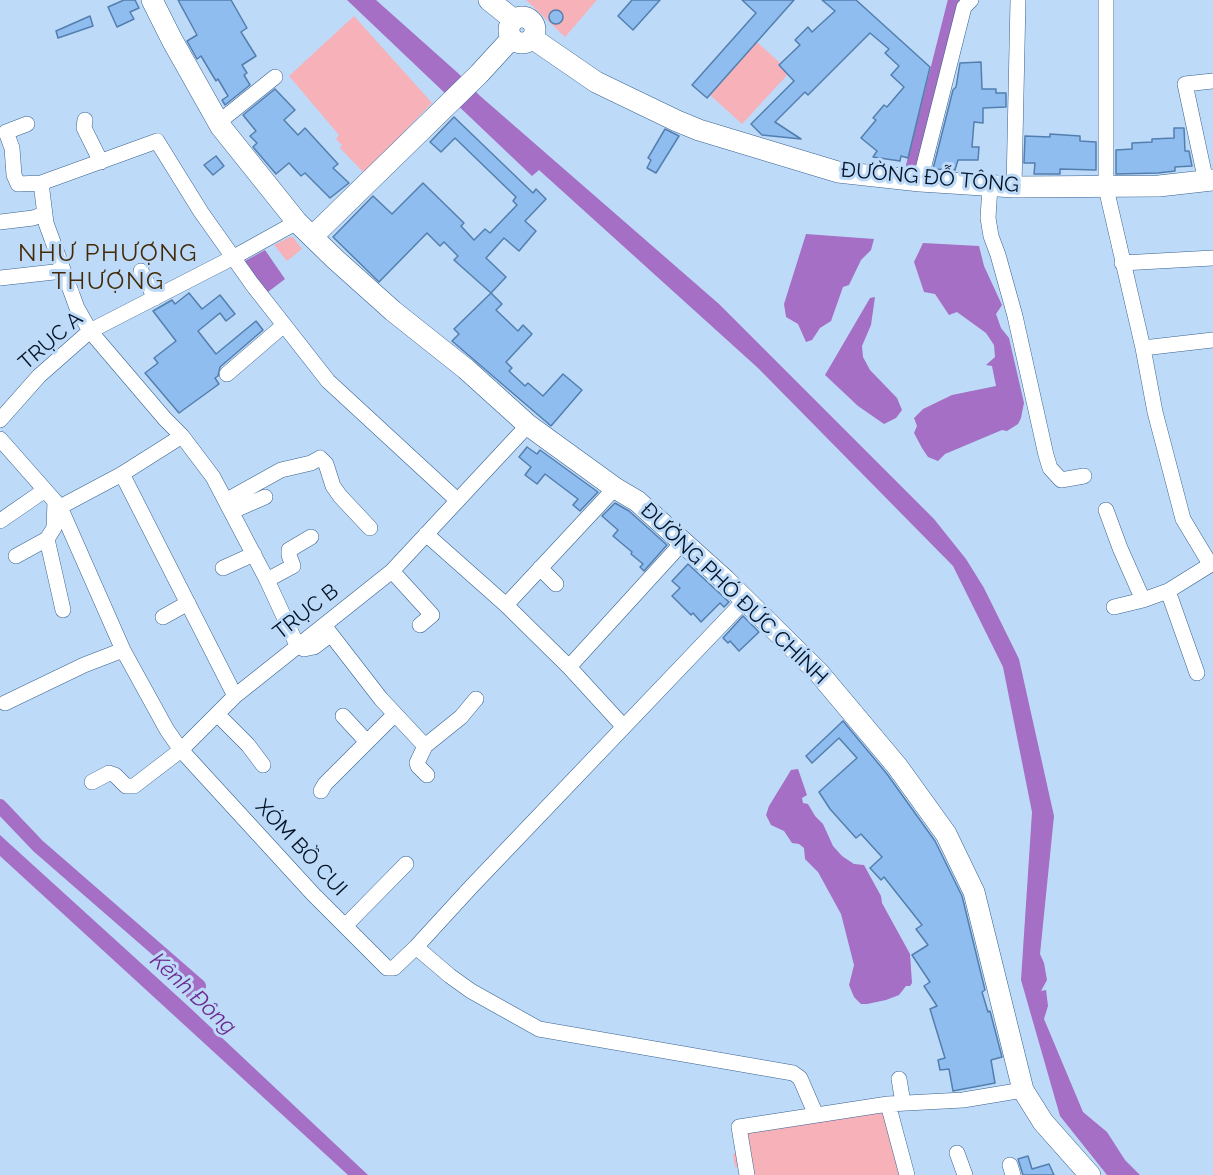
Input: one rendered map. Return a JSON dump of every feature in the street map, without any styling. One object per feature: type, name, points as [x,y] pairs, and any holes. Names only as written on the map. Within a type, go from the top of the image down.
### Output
[{"type":"main road","name":"ĐƯỜNG PHÓ ĐỨC CHÍNH","points":[[152,0],[221,127],[305,229],[393,311],[466,369],[528,425],[615,488],[637,501],[684,542],[819,673],[897,766],[946,834],[974,892],[1023,1090],[1043,1122],[1090,1175]]},
{"type":"main road","name":"ĐƯỜNG ĐỖ TÔNG","points":[[489,0],[519,32],[596,82],[699,130],[838,172],[920,181],[1014,187],[1106,188],[1210,181]]},
{"type":"main road","points":[[305,229],[446,107],[519,32]]},
{"type":"street","points":[[920,181],[963,7],[971,0]]},
{"type":"street","points":[[1014,187],[1018,0]]},
{"type":"street","points":[[1106,0],[1106,188],[1143,348],[1155,412],[1183,519],[1211,563],[1168,591],[1114,607]]},
{"type":"street","points":[[219,122],[275,77]]},
{"type":"street","points":[[1210,181],[1185,84],[1213,81]]},
{"type":"street","points":[[85,120],[84,128],[101,162]]},
{"type":"street","points":[[27,124],[6,132],[12,148],[14,175],[18,184],[40,183],[157,141],[201,212],[328,381],[457,500]]},
{"type":"street","points":[[40,183],[44,214],[77,308],[90,331],[165,419],[182,435],[213,477],[230,506],[297,645]]},
{"type":"street","points":[[990,186],[988,218],[990,236],[998,255],[1015,315],[1050,468],[1061,480],[1084,476]]},
{"type":"street","points":[[0,222],[33,218],[44,214]]},
{"type":"street","name":"TRỤC A","points":[[0,420],[39,376],[90,331],[234,257],[305,229]]},
{"type":"street","points":[[1122,263],[1213,258]]},
{"type":"street","points":[[0,278],[63,271]]},
{"type":"street","points":[[141,271],[155,298]]},
{"type":"street","points":[[227,374],[284,325]]},
{"type":"street","points":[[1143,348],[1213,340]]},
{"type":"street","name":"TRỤC B","points":[[92,782],[109,773],[115,775],[126,786],[134,786],[181,750],[236,696],[297,645],[327,631],[392,571],[528,425]]},
{"type":"street","points":[[0,520],[122,474],[182,435]]},
{"type":"street","name":"XÓM BỒ CUI","points":[[0,439],[53,499],[123,650],[167,730],[181,750],[379,962],[387,968],[394,968],[416,947]]},
{"type":"street","points":[[230,506],[281,470],[311,464],[320,458],[326,464],[333,486],[340,496],[370,528]]},
{"type":"street","points":[[122,474],[236,696]]},
{"type":"street","points":[[506,605],[615,488]]},
{"type":"street","points":[[230,506],[265,497]]},
{"type":"street","points":[[16,556],[47,540],[54,528],[53,499]]},
{"type":"street","points":[[1106,510],[1143,600]]},
{"type":"street","points":[[426,534],[506,605],[569,667],[624,728]]},
{"type":"street","points":[[267,580],[293,567],[289,550],[311,537]]},
{"type":"street","points":[[47,540],[63,610]]},
{"type":"street","points":[[569,667],[684,542]]},
{"type":"street","points":[[223,568],[254,554]]},
{"type":"street","points":[[540,568],[556,584]]},
{"type":"street","points":[[392,571],[432,615],[420,625]]},
{"type":"street","points":[[1168,591],[1197,673]]},
{"type":"street","points":[[746,600],[416,947],[471,991],[539,1029],[793,1073],[800,1078],[816,1115]]},
{"type":"street","points":[[163,617],[188,603]]},
{"type":"street","points":[[327,631],[395,714],[425,746]]},
{"type":"street","points":[[5,703],[84,665],[123,650]]},
{"type":"street","points":[[427,775],[417,763],[425,746],[461,717],[476,699]]},
{"type":"street","points":[[217,714],[263,765]]},
{"type":"street","points":[[321,791],[325,784],[395,714]]},
{"type":"street","points":[[343,716],[367,742]]},
{"type":"street","points":[[345,926],[406,864]]},
{"type":"street","points":[[899,1079],[895,1103],[907,1175]]},
{"type":"street","points":[[747,1175],[739,1127],[895,1103],[963,1100],[1023,1090]]},
{"type":"street","points":[[957,1153],[965,1175]]},
{"type":"shaded area","points":[[347,0],[376,0],[459,74],[479,95],[719,304],[934,519],[966,559],[984,588],[1019,659],[1054,816],[1040,954],[1047,980],[1041,991],[1046,990],[1048,1006],[1044,1019],[1083,1112],[1107,1132],[1125,1160],[1140,1175],[1107,1175],[1060,1116],[1021,980],[1032,812],[1003,667],[953,566],[758,368],[539,170],[532,176]]},
{"type":"shaded area","points":[[526,0],[597,0],[565,37]]},
{"type":"shaded area","points":[[354,16],[432,103],[364,173],[340,148],[342,145],[336,139],[339,135],[289,76]]},
{"type":"shaded area","points":[[757,42],[790,72],[742,124],[710,95]]},
{"type":"shaded area","points":[[806,234],[874,239],[871,250],[861,260],[849,285],[843,287],[831,321],[820,328],[812,340],[806,342],[798,324],[786,317],[784,304]]},
{"type":"shaded area","points":[[293,237],[302,249],[287,261],[274,245]]},
{"type":"shaded area","points":[[923,243],[979,246],[984,266],[1002,305],[996,314],[1001,328],[1009,338],[1024,403],[1018,424],[1007,431],[1002,430],[945,454],[938,461],[928,457],[922,448],[914,433],[917,426],[914,418],[923,409],[952,395],[996,386],[992,366],[986,365],[995,357],[994,345],[986,333],[957,312],[949,315],[935,294],[924,292],[914,262]]},
{"type":"shaded area","points":[[265,250],[285,279],[264,295],[246,268],[245,261]]},
{"type":"shaded area","points":[[875,297],[871,325],[862,346],[863,357],[870,370],[897,398],[902,410],[896,418],[884,424],[858,406],[825,375],[870,298]]},
{"type":"shaded area","points":[[798,769],[807,795],[802,798],[803,803],[808,804],[823,824],[833,846],[842,856],[854,864],[864,865],[910,954],[912,983],[906,986],[899,995],[867,1004],[861,1004],[854,997],[849,985],[854,965],[841,914],[818,872],[805,859],[804,848],[792,843],[784,831],[771,825],[766,815],[791,770]]},
{"type":"shaded area","points":[[0,835],[187,1005],[368,1175],[348,1175],[0,856]]},
{"type":"shaded area","points":[[888,1104],[907,1175],[747,1175],[746,1166],[735,1167],[733,1154],[744,1152],[739,1127]]},
{"type":"building","points":[[124,0],[135,0],[139,8],[130,12],[134,19],[117,27],[108,7]]},
{"type":"building","points":[[178,0],[231,0],[247,28],[241,32],[256,56],[242,65],[247,73],[244,75],[250,85],[225,105],[222,100],[228,96],[218,79],[216,81],[201,56],[197,59],[187,41],[197,35]]},
{"type":"building","points":[[632,0],[660,0],[633,30],[618,16]]},
{"type":"building","points":[[742,0],[794,0],[707,98],[692,85],[756,13]]},
{"type":"building","points":[[822,0],[856,0],[930,67],[908,158],[901,156],[900,161],[873,157],[877,151],[861,138],[876,120],[873,118],[884,105],[887,107],[904,87],[891,75],[899,66],[885,53],[889,49],[870,33],[808,95],[805,92],[775,122],[801,139],[762,135],[751,124],[794,81],[779,65],[800,45],[795,40],[808,27],[812,32],[835,11]]},
{"type":"building","points":[[556,10],[561,12],[563,17],[561,22],[556,24],[551,22],[549,17],[551,12]]},
{"type":"building","points":[[90,16],[93,26],[58,38],[56,31]]},
{"type":"building","points":[[981,62],[982,89],[996,89],[996,93],[1006,93],[1006,107],[983,108],[983,123],[974,122],[972,147],[979,147],[978,160],[958,160],[955,170],[933,169],[953,90],[956,87],[960,63]]},
{"type":"building","points":[[275,89],[295,110],[284,120],[298,135],[305,128],[338,164],[333,168],[349,183],[330,198],[305,173],[301,176],[289,163],[276,174],[253,147],[257,143],[250,136],[256,131],[243,115]]},
{"type":"building","points":[[454,117],[533,193],[536,189],[546,199],[525,221],[536,231],[519,251],[504,238],[486,258],[506,277],[491,293],[454,260],[458,256],[444,242],[440,246],[427,233],[379,282],[333,237],[373,196],[392,214],[423,183],[464,223],[461,226],[474,240],[485,229],[490,233],[517,205],[513,201],[516,197],[455,138],[441,152],[430,142]]},
{"type":"building","points":[[1174,128],[1184,128],[1185,151],[1189,151],[1192,166],[1175,167],[1175,171],[1158,173],[1116,174],[1116,150],[1132,149],[1132,143],[1174,138]]},
{"type":"building","points":[[665,129],[679,136],[656,173],[647,168],[651,160],[648,158]]},
{"type":"building","points":[[1050,134],[1080,136],[1080,141],[1096,142],[1096,170],[1060,169],[1060,174],[1034,174],[1035,163],[1024,163],[1025,136],[1050,137]]},
{"type":"building","points":[[216,156],[224,166],[213,175],[204,165]]},
{"type":"building","points":[[189,293],[202,309],[220,295],[235,314],[226,321],[220,313],[198,331],[216,354],[256,321],[263,330],[220,367],[218,376],[215,378],[219,384],[179,413],[145,373],[158,363],[154,358],[176,341],[153,311],[172,300],[175,304]]},
{"type":"building","points":[[491,293],[502,304],[496,310],[518,331],[523,325],[532,334],[506,362],[512,368],[509,371],[525,386],[528,383],[543,396],[563,374],[582,390],[551,426],[452,341],[459,334],[454,329]]},
{"type":"building","points":[[527,447],[537,454],[540,450],[598,492],[580,511],[573,505],[578,499],[545,474],[537,484],[525,475],[531,467],[519,457]]},
{"type":"building","points":[[615,503],[629,511],[667,545],[644,571],[640,567],[643,564],[613,536],[618,530],[602,516]]},
{"type":"building","points":[[688,564],[729,602],[724,607],[720,603],[701,622],[672,596],[680,588],[672,581]]},
{"type":"building","points":[[743,616],[759,632],[739,651],[730,641],[728,643],[723,638]]},
{"type":"building","points":[[843,721],[887,774],[935,841],[962,896],[985,990],[982,992],[988,1012],[990,1011],[1002,1057],[991,1060],[995,1083],[953,1091],[949,1069],[940,1070],[938,1060],[945,1058],[930,1009],[937,1006],[924,986],[930,982],[912,955],[928,945],[916,929],[922,925],[884,877],[881,880],[870,868],[882,857],[861,834],[856,838],[830,809],[819,792],[857,758],[839,738],[812,763],[806,756]]},
{"type":"building","points":[[1028,1156],[1032,1169],[1049,1164],[1054,1175],[1023,1175],[1018,1159]]},
{"type":"waterway","points":[[913,166],[955,0]]},
{"type":"waterway","name":"Kênh Đông","points":[[0,806],[38,846],[199,986],[193,995]]},
{"type":"district","name":"NHƯ PHƯỢNG THƯỢNG","points":[[108,268]]}]
